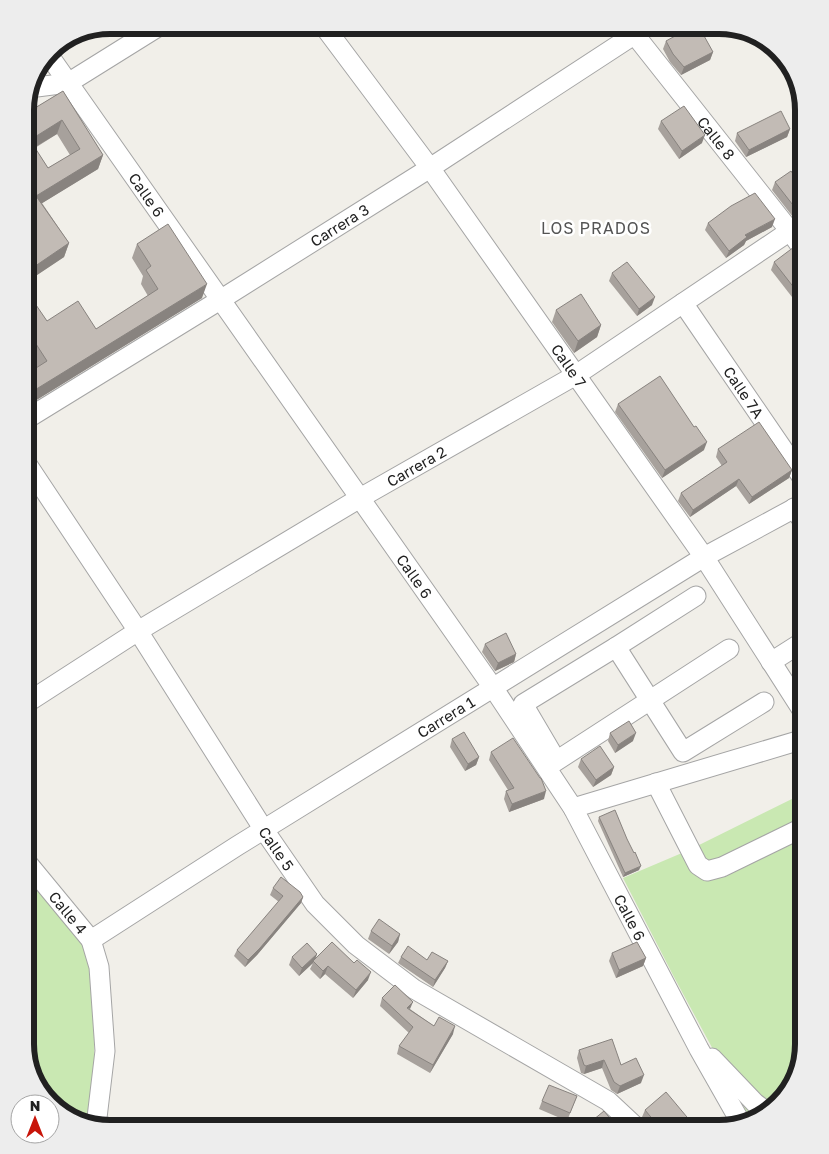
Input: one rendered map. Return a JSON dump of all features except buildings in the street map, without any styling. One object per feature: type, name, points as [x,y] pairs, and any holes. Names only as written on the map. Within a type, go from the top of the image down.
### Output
[{"type":"street","points":[[37,87],[68,83],[147,34]]},
{"type":"street","name":"Calle 7","points":[[330,34],[430,168],[576,375],[704,558],[795,698]]},
{"type":"street","name":"Carrera 3","points":[[34,414],[430,168],[628,34]]},
{"type":"street","name":"Calle 8","points":[[642,34],[795,225]]},
{"type":"street","name":"Calle 6","points":[[52,61],[494,689],[551,764],[699,1049],[738,1118]]},
{"type":"street","name":"Carrera 2","points":[[34,698],[138,631],[360,498],[576,375],[795,228]]},
{"type":"street","name":"Calle 7A","points":[[683,303],[795,467]]},
{"type":"street","name":"Calle 5","points":[[34,475],[138,631],[264,830],[316,904],[356,945],[414,988],[608,1101],[628,1120]]},
{"type":"street","name":"Carrera 1","points":[[91,940],[264,830],[704,558],[795,514]]},
{"type":"street","points":[[696,596],[616,648],[523,704],[551,764],[729,648]]},
{"type":"street","points":[[771,662],[795,647]]},
{"type":"street","points":[[616,648],[648,701],[683,752],[764,702]]},
{"type":"street","points":[[573,808],[795,742]]},
{"type":"street","points":[[656,783],[698,865],[707,871],[722,867],[795,831]]},
{"type":"street","name":"Calle 4","points":[[34,871],[91,940]]},
{"type":"street","points":[[91,940],[99,966],[105,1051],[97,1119]]},
{"type":"street","points":[[699,1049],[716,1061],[761,1108]]},
{"type":"green space","points":[[795,797],[795,1054],[793,1064],[780,1090],[765,1105],[748,1114],[623,878],[689,850]]},
{"type":"green space","points":[[34,884],[80,938],[93,963],[95,1111],[92,1118],[72,1110],[60,1102],[60,1094],[52,1094],[49,1090],[36,1064],[34,1054]]},
{"type":"district","name":"LOS PRADOS","points":[[596,228]]}]
